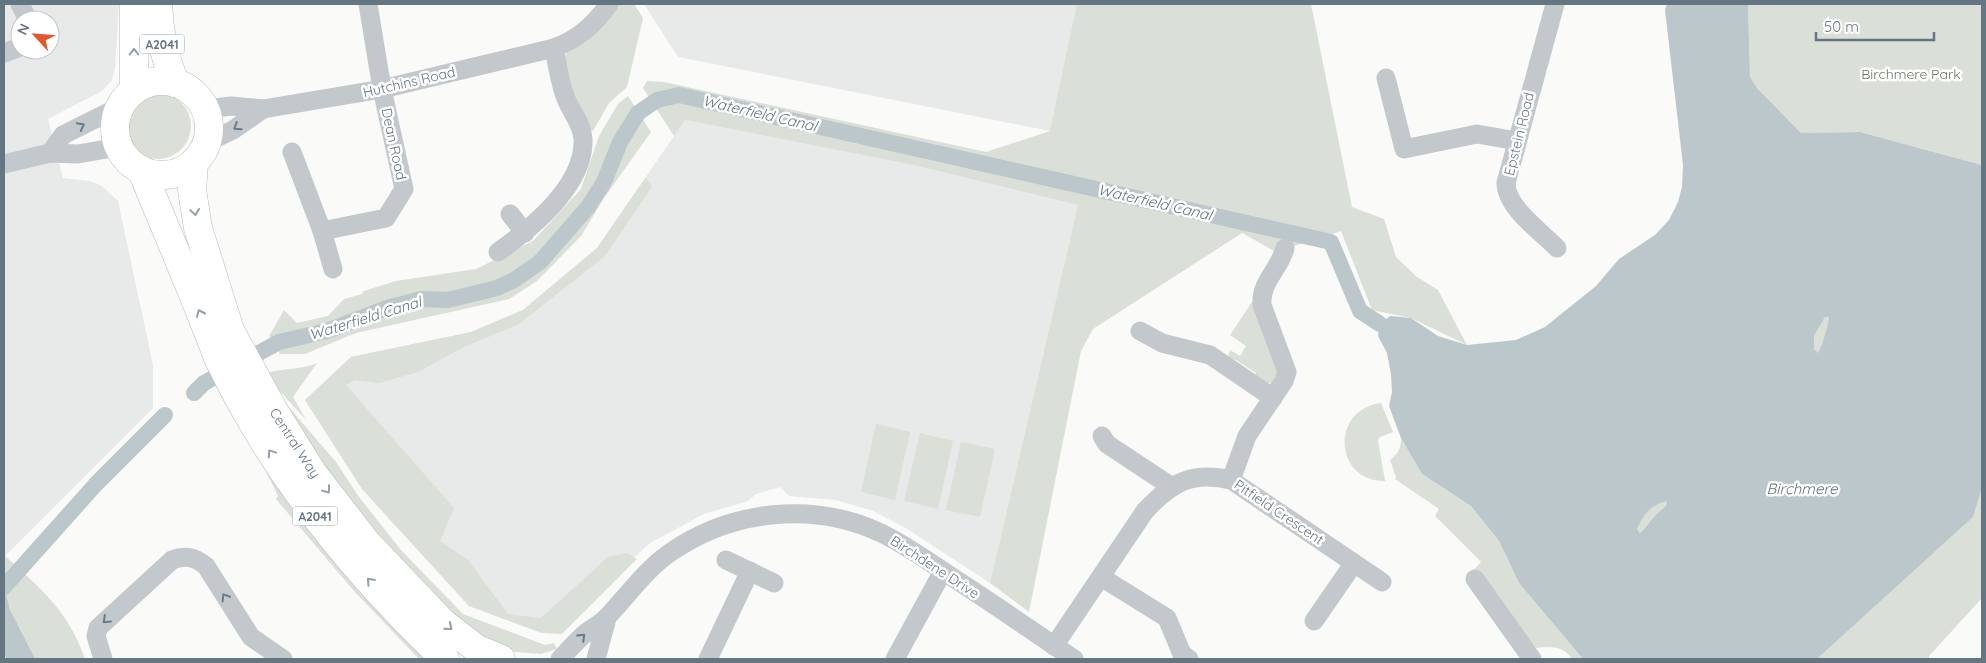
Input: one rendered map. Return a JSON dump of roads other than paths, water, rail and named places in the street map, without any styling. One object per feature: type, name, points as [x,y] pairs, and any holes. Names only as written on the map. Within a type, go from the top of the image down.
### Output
[{"type":"main road","name":"A2041","points":[[127,98],[134,4]]},
{"type":"main road","name":"A2041","points":[[158,4],[159,33],[166,60],[175,83]]},
{"type":"main road","points":[[162,80],[175,83],[198,96],[206,109],[210,125],[201,153],[180,172],[158,175],[142,171],[125,158],[118,147],[114,131],[127,98],[162,80]]},
{"type":"main road","name":"Central Way","points":[[201,153],[192,190],[198,228],[230,330],[229,352]]},
{"type":"main road","name":"Central Way","points":[[142,171],[245,383],[266,446],[298,494],[340,549],[402,618],[445,659]]},
{"type":"main road","name":"Central Way","points":[[245,383],[274,411],[312,472],[367,543],[442,622],[478,649],[501,659]]},
{"type":"street","name":"Dean Road","points":[[322,231],[386,218],[404,189],[382,89],[368,4]]},
{"type":"street","name":"Hutchins Road","points":[[206,109],[231,106],[263,109],[382,89],[554,48],[578,36],[591,26],[609,4]]},
{"type":"street","name":"Epstein Road","points":[[1555,4],[1517,141],[1506,192],[1511,203],[1557,248]]},
{"type":"street","points":[[498,252],[525,233],[544,216],[566,188],[581,154],[583,138],[580,123],[564,94],[554,48]]},
{"type":"street","points":[[1386,78],[1404,149],[1477,134],[1517,141]]},
{"type":"street","points":[[50,153],[63,136],[127,98]]},
{"type":"street","name":"Hutchins Road","points":[[201,153],[263,109]]},
{"type":"street","points":[[4,164],[50,153],[78,154],[118,147]]},
{"type":"street","points":[[292,152],[322,231],[333,269]]},
{"type":"street","points":[[510,214],[525,233]]},
{"type":"street","points":[[1232,480],[1247,436],[1287,372],[1262,305],[1261,294],[1264,285],[1283,257],[1285,248]]},
{"type":"street","points":[[1140,331],[1162,343],[1210,355],[1272,398]]},
{"type":"street","points":[[1102,436],[1106,444],[1172,487]]},
{"type":"street","name":"Pitfield Crescent","points":[[1054,646],[1144,511],[1159,496],[1172,487],[1194,477],[1206,476],[1232,480],[1382,582]]},
{"type":"street","name":"Birchdene Drive","points":[[560,659],[586,633],[607,618],[644,575],[671,552],[706,532],[742,520],[773,514],[820,515],[855,522],[906,546],[1074,659]]},
{"type":"street","points":[[103,659],[96,636],[98,628],[172,560],[187,556],[200,560],[206,566],[251,638],[283,659]]},
{"type":"street","points":[[726,560],[774,583]]},
{"type":"street","points":[[1314,621],[1354,563]]},
{"type":"street","points":[[708,659],[750,571]]},
{"type":"street","points":[[895,659],[943,571]]},
{"type":"street","points":[[1101,577],[1167,618],[1182,654],[1189,659]]},
{"type":"street","points":[[1475,579],[1532,659]]},
{"type":"street","name":"Birchdene Drive","points":[[596,659],[607,618]]},
{"type":"water","name":"Birchmere","points":[[1667,4],[1748,4],[1750,77],[1757,88],[1801,133],[1860,132],[1982,165],[1982,488],[1973,517],[1817,659],[1583,659],[1519,583],[1499,541],[1471,506],[1422,474],[1401,438],[1389,406],[1392,392],[1391,374],[1387,353],[1378,336],[1380,324],[1390,316],[1411,318],[1438,336],[1467,345],[1516,340],[1545,327],[1596,286],[1619,259],[1655,235],[1669,220],[1678,202],[1682,187],[1683,165],[1665,10]],"holes":[[[1825,317],[1829,317],[1829,320],[1818,353],[1814,349],[1814,336]],[[1666,501],[1667,504],[1640,533],[1637,529],[1645,515],[1656,505]]]},
{"type":"water","points":[[4,587],[10,610],[35,659],[7,659],[4,654]]},
{"type":"waterway","name":"Waterfield Canal","points":[[194,393],[204,383],[279,342],[327,331],[387,308],[421,299],[448,300],[497,288],[514,280],[540,262],[588,207],[604,182],[620,142],[638,113],[657,100],[679,95],[1331,242],[1360,311],[1380,324]]},
{"type":"waterway","name":"Waterfield Canal","points":[[4,587],[96,484],[165,415]]},
{"type":"park label","name":"Birchmere Park","points":[[1911,74]]}]
